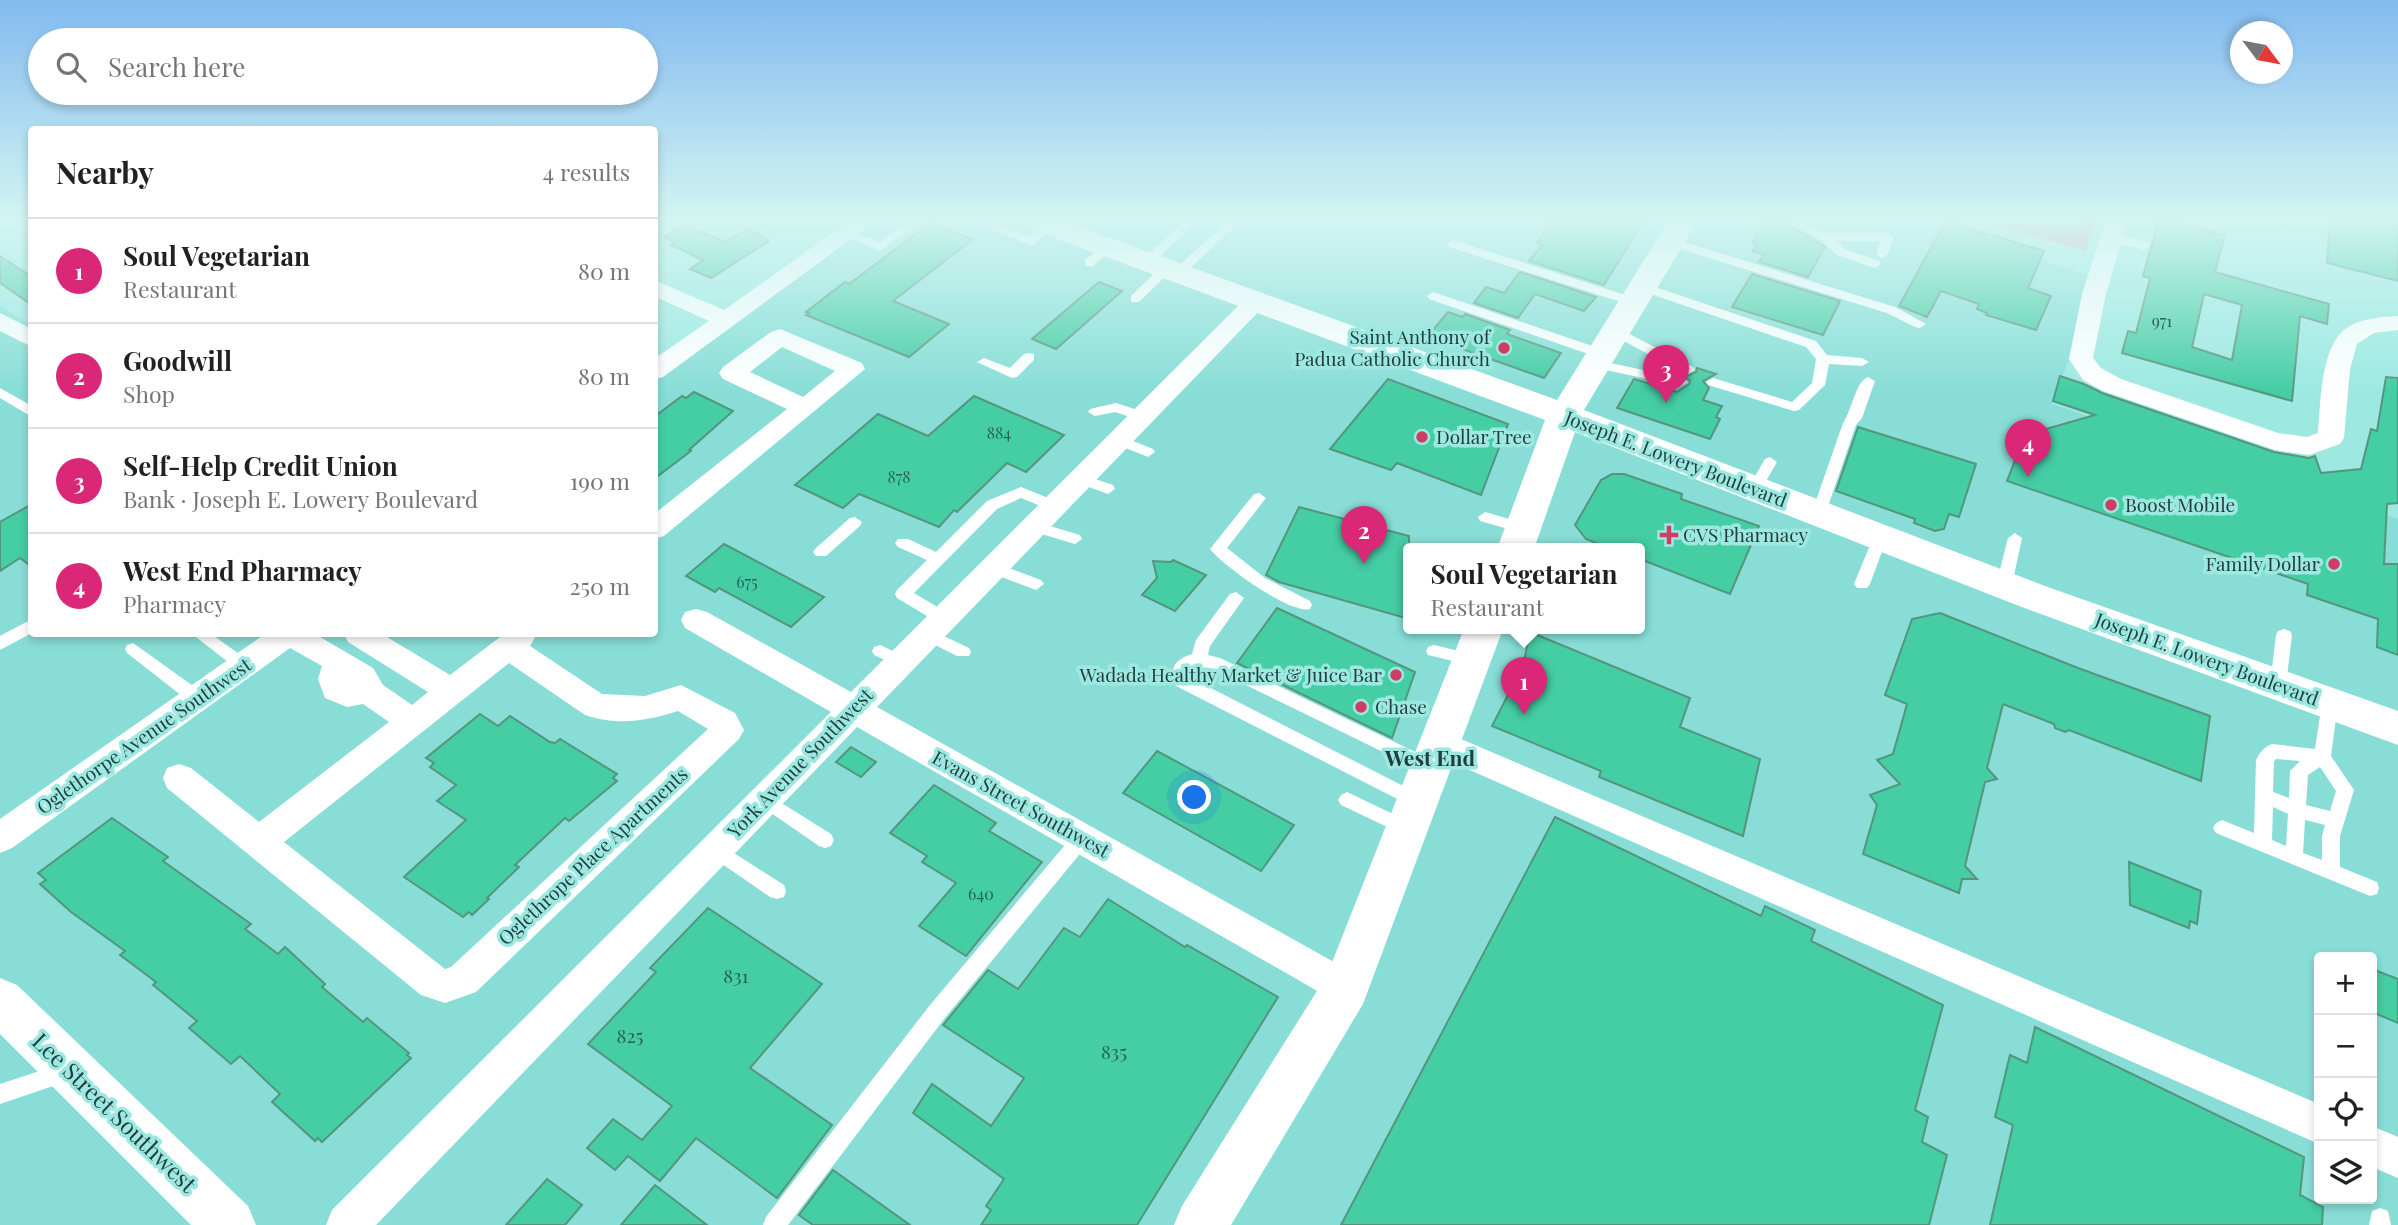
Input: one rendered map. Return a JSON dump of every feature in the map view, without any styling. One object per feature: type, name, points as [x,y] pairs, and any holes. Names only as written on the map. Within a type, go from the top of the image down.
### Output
[{"type":"main road","name":"Joseph E. Lowery Boulevard","points":[[1188,277],[1255,302],[1306,329],[1368,352],[1762,476],[1818,514],[2004,585],[2398,728]]},
{"type":"main road","points":[[1518,538],[1564,415],[1649,277]]},
{"type":"main road","points":[[1201,1225],[1346,988],[1426,786],[1464,647]]},
{"type":"main road","name":"Lee Street Southwest","points":[[0,1001],[71,1070],[212,1217]]},
{"type":"street","points":[[658,368],[787,277]]},
{"type":"street","points":[[2099,277],[2081,359],[2092,374],[2112,385],[2275,441],[2309,446],[2331,438],[2342,348],[2352,335],[2371,326],[2398,323]]},
{"type":"street","points":[[658,288],[727,320]]},
{"type":"street","name":"York Avenue Southwest","points":[[347,1225],[853,709],[890,656],[935,626],[1043,516],[1094,484],[1118,440],[1129,412],[1255,302]]},
{"type":"street","points":[[0,320],[28,338]]},
{"type":"street","points":[[658,526],[805,408]]},
{"type":"street","name":"Evans Street Southwest","points":[[696,620],[1346,988]]},
{"type":"street","name":"Oglethorpe Avenue Southwest","points":[[0,838],[285,637]]},
{"type":"street","points":[[294,637],[338,663],[334,679],[336,689],[347,695],[368,691],[411,721]]},
{"type":"street","points":[[364,637],[450,690]]},
{"type":"street","name":"Oglethrope Place Apartments","points":[[179,778],[434,983],[445,986],[463,980],[728,730],[724,722],[681,698],[645,709],[596,706],[517,640],[259,842]]},
{"type":"street","points":[[1426,786],[2314,1122]]},
{"type":"street","points":[[2377,1148],[2398,1157]]},
{"type":"lane","points":[[1135,299],[1155,277]]},
{"type":"lane","points":[[1576,277],[1763,328],[1811,344],[1823,359],[1862,362]]},
{"type":"lane","points":[[1802,277],[1891,310],[1920,324]]},
{"type":"lane","points":[[1433,296],[1684,376],[1605,349]]},
{"type":"lane","points":[[1756,341],[1763,328]]},
{"type":"lane","points":[[984,362],[1012,374],[1029,357]]},
{"type":"lane","points":[[1715,385],[1794,407],[1818,385],[1823,359]]},
{"type":"lane","points":[[1818,514],[1868,381]]},
{"type":"lane","points":[[0,392],[28,410]]},
{"type":"lane","points":[[1109,392],[1129,412]]},
{"type":"lane","points":[[1094,412],[1129,412]]},
{"type":"lane","points":[[1118,440],[1148,452]]},
{"type":"lane","points":[[963,652],[903,594],[992,505],[1021,492],[1043,516],[1074,539]]},
{"type":"lane","points":[[1259,498],[1218,550],[1260,582],[1304,605]]},
{"type":"lane","points":[[1485,517],[1518,538]]},
{"type":"lane","points":[[821,552],[855,522]]},
{"type":"lane","points":[[1862,584],[1880,538]]},
{"type":"lane","points":[[2004,585],[2015,538]]},
{"type":"lane","points":[[903,543],[939,559]]},
{"type":"lane","points":[[993,568],[1036,584]]},
{"type":"lane","points":[[1199,659],[1202,644],[1236,598]]},
{"type":"lane","points":[[0,644],[28,627]]},
{"type":"lane","points":[[2278,685],[2284,635]]},
{"type":"lane","points":[[204,637],[243,665]]},
{"type":"lane","points":[[133,649],[197,698]]},
{"type":"lane","points":[[1199,659],[1227,668],[1426,786],[1182,681],[1179,674],[1181,667],[1186,661],[1199,659]]},
{"type":"lane","points":[[2330,703],[2322,757],[2345,790],[2331,836],[2331,873]]},
{"type":"lane","points":[[2263,843],[2265,760],[2272,751],[2322,757]]},
{"type":"lane","points":[[2294,858],[2300,771],[2322,757]]},
{"type":"lane","points":[[1347,800],[1426,786]]},
{"type":"lane","points":[[2265,796],[2297,810],[2336,820]]},
{"type":"lane","points":[[764,799],[825,840]]},
{"type":"lane","points":[[2222,828],[2371,888]]},
{"type":"lane","points":[[774,1225],[937,1012],[1082,838]]},
{"type":"lane","points":[[715,849],[777,891]]},
{"type":"lane","points":[[0,1094],[71,1070]]},
{"type":"shaded area","points":[[781,277],[2099,279],[2052,404],[2398,519],[2398,1225],[0,1225],[0,305],[28,324],[28,637],[658,637],[658,364]]},
{"type":"building","points":[[0,277],[28,277],[28,302],[0,283]]},
{"type":"building","points":[[858,277],[924,277],[893,301],[949,324],[909,357],[806,315],[809,313],[806,312],[845,282],[849,284]]},
{"type":"building","points":[[1516,277],[1536,277],[1596,297],[1584,311],[1535,294],[1518,318],[1474,303],[1486,287],[1504,293]]},
{"type":"building","points":[[1580,277],[1609,277],[1604,285]]},
{"type":"building","points":[[1750,277],[1762,277],[1840,301],[1823,335],[1732,307]]},
{"type":"building","points":[[1915,277],[2033,277],[2028,288],[2051,296],[2036,330],[1986,315],[1987,313],[1977,309],[1979,304],[1941,291],[1927,317],[1899,306]]},
{"type":"building","points":[[2147,277],[2233,277],[2329,304],[2327,324],[2300,316],[2292,401],[2122,353],[2128,331],[2136,333],[2150,278]],"holes":[[[2204,294],[2242,305],[2232,360],[2192,347]]]},
{"type":"building","points":[[1099,282],[1122,291],[1056,349],[1032,339]]},
{"type":"building","name":"Saint Anthony of Padua Catholic Church","points":[[1448,312],[1463,317],[1465,314],[1510,330],[1507,334],[1561,353],[1544,378],[1434,339],[1438,334],[1432,331]]},
{"type":"building","points":[[1697,368],[1716,374],[1703,381],[1709,388],[1703,400],[1722,406],[1716,417],[1720,419],[1710,439],[1617,408],[1634,379],[1677,392],[1689,384],[1690,381],[1685,377],[1696,372]]},
{"type":"building","points":[[2060,376],[2274,452],[2309,458],[2315,456],[2321,473],[2361,469],[2371,429],[2377,431],[2386,377],[2398,378],[2398,503],[2387,504],[2384,564],[2398,564],[2398,655],[2377,647],[2378,619],[2307,595],[2308,584],[2007,481],[2025,435],[2095,415],[2053,401]]},
{"type":"building","name":"Dollar Tree","points":[[1388,379],[1508,424],[1481,495],[1397,463],[1391,470],[1330,449]]},
{"type":"building","points":[[694,392],[733,411],[689,450],[691,451],[658,476],[658,414],[682,396],[686,398]]},
{"type":"building","points":[[974,396],[1064,435],[1026,472],[1007,463],[939,527],[859,494],[843,508],[795,485],[878,414],[928,436]]},
{"type":"building","points":[[1858,427],[1976,464],[1959,517],[1949,514],[1944,529],[1935,531],[1914,523],[1915,519],[1836,491]]},
{"type":"building","name":"CVS Pharmacy","points":[[1612,474],[1624,474],[1682,494],[1681,499],[1759,526],[1730,594],[1645,561],[1645,543],[1596,543],[1586,539],[1575,525],[1601,480]]},
{"type":"building","points":[[28,506],[28,564],[20,558],[0,571],[0,522]]},
{"type":"building","points":[[1299,507],[1409,536],[1409,543],[1403,543],[1403,617],[1279,582],[1266,575]]},
{"type":"building","points":[[724,544],[824,597],[791,627],[719,588],[715,592],[686,576]]},
{"type":"building","points":[[1173,560],[1206,575],[1175,611],[1142,595],[1157,578],[1153,561]]},
{"type":"building","name":"Chase","points":[[1277,608],[1415,672],[1392,738],[1237,663]]},
{"type":"building","points":[[1940,613],[2078,668],[2210,716],[2201,781],[2069,730],[2065,732],[2055,728],[2054,724],[2003,704],[1987,768],[1997,779],[1985,782],[1965,866],[1977,879],[1962,879],[1959,893],[1863,854],[1877,805],[1870,795],[1900,784],[1877,760],[1893,754],[1907,704],[1885,695],[1912,619]]},
{"type":"building","points":[[1530,634],[1535,634],[1690,698],[1680,727],[1760,759],[1743,836],[1599,777],[1601,771],[1492,726],[1523,666]]},
{"type":"building","points":[[480,714],[498,726],[510,716],[550,742],[555,743],[560,739],[617,774],[613,778],[617,781],[569,821],[565,818],[515,865],[519,867],[487,898],[489,899],[472,915],[469,912],[463,917],[404,877],[466,820],[437,801],[456,785],[430,767],[434,763],[426,758]]},
{"type":"building","points":[[851,747],[876,762],[861,777],[836,762]]},
{"type":"building","points":[[1157,751],[1294,825],[1261,871],[1123,793]]},
{"type":"building","points":[[934,785],[996,823],[989,831],[1042,862],[966,956],[919,926],[956,883],[922,862],[927,856],[890,833]]},
{"type":"building","points":[[1555,817],[1761,916],[1765,906],[1815,930],[1811,941],[1943,1005],[1915,1110],[1928,1117],[1922,1142],[1947,1155],[1929,1225],[1341,1225]]},
{"type":"building","points":[[112,818],[168,857],[163,861],[251,924],[245,929],[278,954],[285,947],[325,984],[322,987],[363,1022],[367,1018],[409,1053],[407,1055],[411,1058],[322,1142],[318,1138],[315,1141],[272,1102],[280,1094],[240,1056],[231,1064],[189,1028],[197,1021],[153,985],[156,982],[120,955],[125,951],[71,912],[40,884],[46,880],[38,873]]},
{"type":"building","points":[[2129,862],[2201,891],[2197,924],[2190,921],[2189,928],[2130,905]]},
{"type":"building","points":[[1108,899],[1185,947],[1187,945],[1278,997],[1137,1225],[981,1225],[991,1210],[986,1206],[1004,1179],[913,1113],[932,1084],[991,1126],[1024,1078],[943,1025],[988,970],[1018,989],[1064,928],[1080,937]]},
{"type":"building","points":[[708,908],[822,984],[750,1068],[832,1125],[777,1198],[696,1138],[660,1181],[628,1156],[615,1170],[587,1148],[613,1119],[642,1140],[672,1106],[588,1044],[656,972],[650,968]]},
{"type":"building","points":[[2377,971],[2398,979],[2398,1023],[2377,1014]]},
{"type":"building","points":[[2035,1027],[2304,1157],[2300,1195],[2323,1207],[2322,1225],[1990,1225],[2013,1125],[1995,1117],[2010,1055],[2027,1063]]},
{"type":"building","points":[[833,1170],[910,1225],[813,1225],[799,1215]]},
{"type":"building","points":[[547,1179],[582,1205],[565,1225],[506,1225]]},
{"type":"building","points":[[655,1185],[707,1225],[621,1225]]},
{"type":"place","name":"Saint Anthony of Padua Catholic Church","points":[[1504,348]]},
{"type":"place","name":"Self-Help Credit Union","points":[[1666,403]]},
{"type":"place","name":"Dollar Tree","points":[[1422,437]]},
{"type":"place","name":"West End Pharmacy","points":[[2028,477]]},
{"type":"place","name":"Boost Mobile","points":[[2111,505]]},
{"type":"place","name":"CVS Pharmacy","points":[[1669,535]]},
{"type":"place","name":"Goodwill","points":[[1364,564]]},
{"type":"place","name":"Family Dollar","points":[[2334,564]]},
{"type":"place","name":"Wadada Healthy Market & Juice Bar","points":[[1396,675]]},
{"type":"place","name":"Chase","points":[[1361,707]]},
{"type":"place","name":"Soul Vegetarian","points":[[1524,715]]},
{"type":"district","name":"West End","points":[[1430,759]]}]
